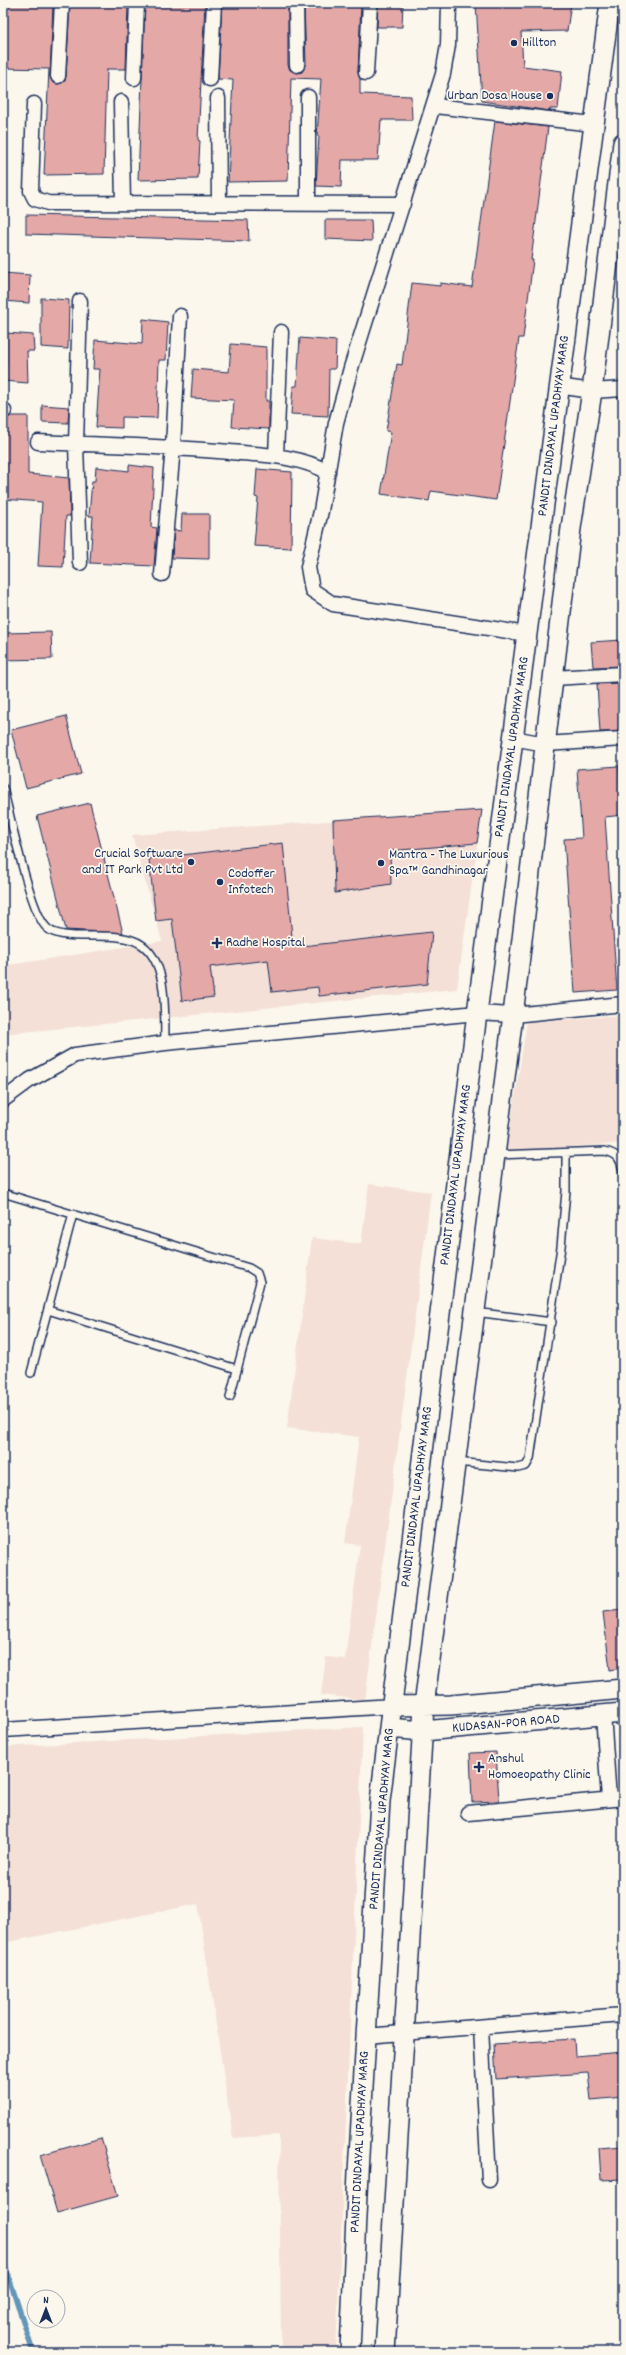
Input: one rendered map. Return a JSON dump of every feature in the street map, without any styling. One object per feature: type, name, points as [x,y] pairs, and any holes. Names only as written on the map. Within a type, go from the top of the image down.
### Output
[{"type":"street","points":[[58,76],[62,3]]},
{"type":"street","points":[[134,78],[137,3]]},
{"type":"street","points":[[210,79],[214,3]]},
{"type":"street","points":[[296,3],[297,66]]},
{"type":"street","points":[[366,73],[370,3]]},
{"type":"street","points":[[449,3],[448,45],[435,106],[351,368],[336,423],[328,472],[308,566],[312,590],[334,604],[527,634]]},
{"type":"street","name":"PANDIT DINDAYAL UPADHYAY MARG","points":[[350,2352],[366,2036],[380,1801],[393,1706],[477,1013],[537,566],[558,386],[610,3]]},
{"type":"street","points":[[308,97],[308,203]]},
{"type":"street","points":[[218,98],[219,203]]},
{"type":"street","points":[[121,102],[123,203]]},
{"type":"street","points":[[34,104],[31,191],[35,199],[48,203],[403,204]]},
{"type":"street","points":[[435,106],[593,124]]},
{"type":"street","name":"PANDIT DINDAYAL UPADHYAY MARG","points":[[385,2352],[403,2033],[424,1706],[513,1015],[571,528],[592,391],[623,143]]},
{"type":"street","points":[[80,301],[76,444],[80,563]]},
{"type":"street","points":[[162,574],[173,447],[180,316]]},
{"type":"street","points":[[276,456],[281,332]]},
{"type":"street","points":[[558,386],[592,391],[623,389]]},
{"type":"street","points":[[38,442],[173,447],[276,456],[316,465],[328,472]]},
{"type":"street","points":[[553,678],[623,674]]},
{"type":"street","points":[[513,738],[545,744],[623,739]]},
{"type":"street","points":[[3,1100],[30,1080],[75,1055],[165,1043],[477,1013],[513,1015],[623,1004]]},
{"type":"street","name":"KUDASAN-POR ROAD","points":[[393,1706],[424,1706],[623,1688]]},
{"type":"street","points":[[3,1730],[393,1706]]},
{"type":"street","name":"KUDASAN-POR ROAD","points":[[389,1728],[423,1731],[623,1712]]},
{"type":"street","points":[[468,1813],[616,1799],[603,1714]]},
{"type":"street","points":[[366,2036],[623,2015]]},
{"type":"street","points":[[481,2027],[489,2180]]},
{"type":"lane","points":[[3,788],[35,909],[46,928],[68,936],[112,937],[133,940],[146,947],[154,959],[162,977],[165,1043]]},
{"type":"lane","points":[[495,1155],[605,1151],[614,1153],[620,1158],[623,1172]]},
{"type":"lane","points":[[455,1462],[518,1468],[526,1466],[530,1460],[552,1322],[565,1198],[566,1153]]},
{"type":"lane","points":[[3,1193],[249,1268],[257,1273],[260,1282],[230,1397]]},
{"type":"lane","points":[[32,1373],[73,1214]]},
{"type":"lane","points":[[48,1310],[237,1369]]},
{"type":"lane","points":[[474,1312],[552,1322]]},
{"type":"shaded area","points":[[482,810],[457,989],[3,1034],[3,966],[162,941],[132,835]]},
{"type":"shaded area","points":[[623,1015],[623,1143],[506,1152],[527,1022]]},
{"type":"shaded area","points":[[369,1184],[431,1192],[365,1700],[321,1695],[326,1657],[345,1659],[360,1545],[345,1543],[359,1437],[287,1428],[312,1238],[361,1244]]},
{"type":"shaded area","points":[[363,1727],[336,2352],[281,2352],[279,2135],[233,2138],[198,1904],[3,1943],[3,1747]]},
{"type":"building","points":[[3,3],[53,3],[50,76],[53,83],[58,84],[65,81],[66,76],[70,3],[128,3],[126,69],[107,69],[104,174],[44,175],[49,69],[3,68]]},
{"type":"building","points":[[145,3],[205,3],[198,140],[200,141],[198,179],[138,180]]},
{"type":"building","points":[[222,3],[288,3],[288,65],[290,70],[297,73],[302,72],[306,65],[304,3],[361,3],[358,73],[360,79],[360,94],[411,96],[412,120],[381,120],[378,160],[342,160],[341,187],[316,186],[319,136],[317,136],[321,79],[291,78],[288,181],[228,182],[233,80],[218,79]]},
{"type":"building","points":[[378,3],[403,3],[402,27],[377,27]]},
{"type":"building","points":[[476,3],[571,3],[567,31],[521,32],[523,66],[562,71],[558,109],[550,109],[550,111],[482,101]]},
{"type":"building","points":[[495,121],[548,127],[531,260],[533,260],[523,338],[519,338],[496,500],[431,491],[429,501],[381,494],[391,432],[386,431],[397,364],[402,365],[412,283],[440,286],[440,283],[472,287]]},
{"type":"building","points":[[26,215],[248,220],[249,241],[26,234]]},
{"type":"building","points":[[325,220],[371,220],[372,241],[325,239]]},
{"type":"building","points":[[3,273],[30,275],[29,303],[3,301]]},
{"type":"building","points":[[41,298],[69,300],[68,349],[41,347]]},
{"type":"building","points":[[143,319],[168,322],[166,360],[159,360],[157,418],[122,417],[122,428],[96,427],[100,369],[93,369],[95,340],[142,344]]},
{"type":"building","points":[[6,333],[33,335],[34,351],[27,351],[28,383],[3,381],[3,364],[6,365]]},
{"type":"building","points":[[300,338],[336,341],[335,369],[329,369],[328,416],[291,414],[293,386],[297,386]]},
{"type":"building","points":[[231,344],[266,347],[266,401],[269,401],[269,429],[232,427],[234,400],[191,398],[193,369],[229,372]]},
{"type":"building","points":[[42,405],[69,407],[68,423],[42,422]]},
{"type":"building","points":[[11,416],[28,416],[28,474],[69,478],[70,516],[66,516],[63,567],[38,566],[42,502],[3,499],[3,420]]},
{"type":"building","points":[[129,465],[154,468],[151,527],[157,528],[154,566],[90,563],[93,516],[89,516],[92,481],[95,481],[96,467],[129,471]]},
{"type":"building","points":[[257,469],[292,472],[291,548],[254,546],[258,498],[255,497]]},
{"type":"building","points":[[182,514],[209,514],[209,559],[172,558],[174,530],[181,531]]},
{"type":"building","points":[[51,632],[52,659],[3,660],[3,633]]},
{"type":"building","points":[[623,640],[623,666],[593,667],[591,642]]},
{"type":"building","points":[[623,683],[623,731],[600,732],[597,684]]},
{"type":"building","points":[[66,716],[81,774],[26,788],[11,730]]},
{"type":"building","points":[[619,766],[623,815],[605,817],[617,990],[575,993],[564,839],[582,838],[577,769]]},
{"type":"building","points":[[90,803],[123,933],[66,930],[37,816]]},
{"type":"building","points":[[482,810],[477,843],[390,851],[391,884],[335,893],[333,820]]},
{"type":"building","points":[[283,843],[293,947],[432,932],[427,984],[319,996],[318,987],[272,992],[268,960],[210,967],[214,997],[182,1001],[172,919],[156,921],[149,859]]},
{"type":"building","points":[[623,1610],[623,1668],[610,1670],[603,1612]]},
{"type":"building","points":[[496,1752],[499,1801],[472,1802],[470,1753]]},
{"type":"building","points":[[574,2039],[575,2056],[623,2052],[623,2097],[591,2100],[588,2073],[496,2079],[494,2044]]},
{"type":"building","points":[[101,2138],[118,2196],[57,2213],[40,2155]]},
{"type":"building","points":[[623,2146],[623,2179],[601,2180],[599,2148]]},
{"type":"waterway","points":[[3,2259],[33,2352]]},
{"type":"place","name":"Hillton","points":[[514,43]]},
{"type":"place","name":"Urban Dosa House","points":[[550,96]]},
{"type":"place","name":"Crucial Software and IT Park Pvt Ltd","points":[[191,862]]},
{"type":"place","name":"Mantra - The Luxurious Spa™ Gandhinagar","points":[[381,863]]},
{"type":"place","name":"Codoffer Infotech","points":[[220,882]]},
{"type":"place","name":"Radhe Hospital","points":[[217,943]]},
{"type":"place","name":"Anshul Homoeopathy Clinic","points":[[479,1767]]}]
